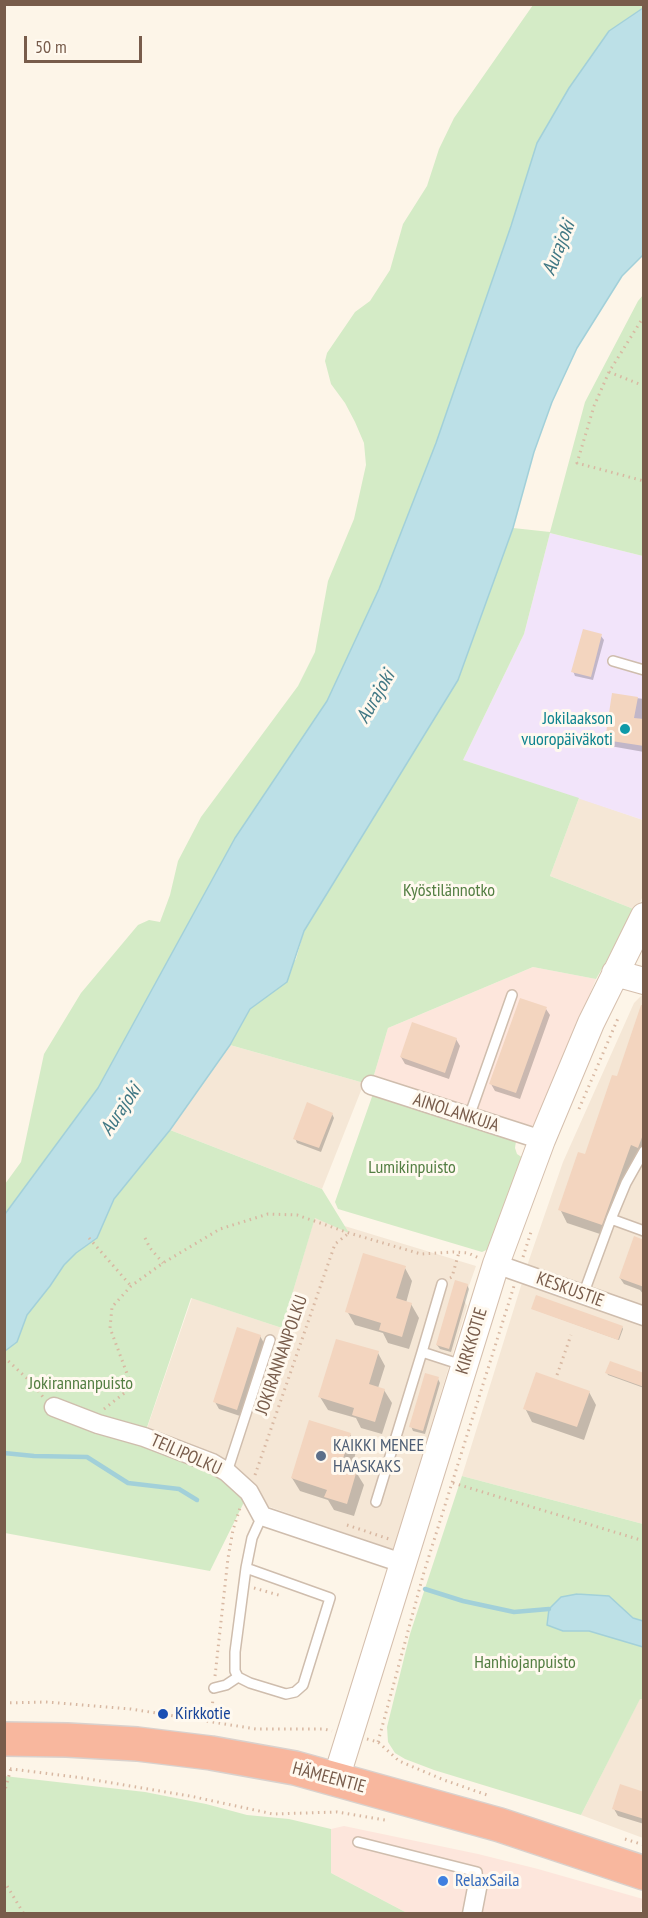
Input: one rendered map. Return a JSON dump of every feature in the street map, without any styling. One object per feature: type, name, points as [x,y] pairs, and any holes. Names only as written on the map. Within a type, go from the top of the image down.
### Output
[{"type":"highway","name":"HÄMEENTIE","points":[[8,1753],[67,1740],[137,1744],[211,1753],[295,1768],[500,1825],[644,1873]]},
{"type":"street","name":"KIRKKOTIE","points":[[336,1779],[399,1551],[441,1479],[464,1365],[542,1140],[591,1023],[644,916]]},
{"type":"street","points":[[615,973],[644,981]]},
{"type":"street","name":"AINOLANKUJA","points":[[371,1085],[542,1140]]},
{"type":"street","name":"KESKUSTIE","points":[[499,1265],[644,1316]]},
{"type":"street","name":"TEILIPOLKU","points":[[54,1407],[212,1463],[227,1472],[249,1492],[262,1516]]},
{"type":"street","points":[[262,1516],[399,1551]]},
{"type":"street","points":[[471,1914],[478,1883]]},
{"type":"lane","points":[[613,661],[644,670]]},
{"type":"lane","points":[[469,1117],[512,995]]},
{"type":"lane","points":[[583,1295],[626,1183],[644,1151]]},
{"type":"lane","points":[[611,1220],[644,1231]]},
{"type":"lane","points":[[376,1502],[442,1284]]},
{"type":"lane","points":[[227,1472],[270,1340]]},
{"type":"lane","points":[[422,1352],[464,1365]]},
{"type":"lane","points":[[246,1568],[330,1598],[303,1685],[295,1692],[286,1694],[250,1683],[238,1677],[235,1671],[235,1653],[246,1568],[252,1538],[262,1516]]},
{"type":"lane","points":[[214,1688],[226,1685],[238,1677]]},
{"type":"lane","points":[[358,1842],[477,1872],[478,1883]]},
{"type":"path","points":[[644,316],[609,372],[594,406],[578,463],[644,481]]},
{"type":"path","points":[[609,372],[644,386]]},
{"type":"path","points":[[575,1118],[622,1010]]},
{"type":"path","points":[[98,1424],[102,1410],[127,1391],[129,1379],[111,1328],[112,1307],[131,1286],[163,1263],[220,1229],[268,1214],[297,1215],[422,1254],[468,1253],[499,1265]]},
{"type":"path","points":[[378,1742],[441,1479],[499,1265],[534,1224]]},
{"type":"path","name":"JOKIRANNANPOLKU","points":[[210,1721],[233,1530],[239,1510],[249,1492],[335,1244],[349,1233]]},
{"type":"path","points":[[89,1238],[131,1286]]},
{"type":"path","points":[[146,1238],[150,1248],[163,1263]]},
{"type":"path","points":[[442,1284],[452,1277],[459,1252]]},
{"type":"path","points":[[557,1375],[572,1335]]},
{"type":"path","points":[[4,1357],[54,1407]]},
{"type":"path","points":[[441,1479],[644,1541]]},
{"type":"path","points":[[345,1524],[389,1539],[399,1551]]},
{"type":"path","points":[[4,1703],[46,1702],[131,1709],[256,1728],[324,1729],[378,1742],[399,1761],[444,1780],[499,1798]]},
{"type":"path","points":[[4,1768],[8,1753]]},
{"type":"path","points":[[4,1794],[8,1753]]},
{"type":"path","points":[[8,1753],[273,1814],[337,1812],[385,1820]]},
{"type":"path","points":[[621,1838],[644,1845]]},
{"type":"path","points":[[4,1881],[24,1914]]},
{"type":"shaded area","points":[[550,533],[643,556],[643,820],[463,760],[524,634]]},
{"type":"shaded area","points":[[579,798],[643,820],[643,896],[636,910],[550,876]]},
{"type":"shaded area","points":[[533,967],[596,979],[537,1124],[526,1128],[374,1075],[388,1028]]},
{"type":"shaded area","points":[[643,994],[643,1524],[462,1476],[529,1260],[563,1162],[634,1003]]},
{"type":"shaded area","points":[[230,1045],[364,1083],[322,1189],[170,1130]]},
{"type":"shaded area","points":[[315,1217],[476,1266],[464,1300],[467,1306],[394,1550],[267,1506],[230,1465],[146,1431],[192,1298],[282,1328]]},
{"type":"shaded area","points":[[640,1698],[643,1699],[643,1838],[581,1815]]},
{"type":"shaded area","points":[[344,1826],[478,1854],[643,1899],[640,1914],[407,1913],[331,1873],[331,1829]]},
{"type":"green space","points":[[533,5],[643,5],[643,8],[609,31],[569,88],[537,143],[511,226],[436,443],[379,589],[327,701],[235,838],[98,1088],[5,1214],[5,1184],[21,1162],[44,1054],[81,993],[138,925],[149,920],[160,922],[170,895],[178,861],[201,817],[298,686],[315,652],[328,581],[354,519],[366,465],[364,443],[355,422],[331,384],[325,361],[327,353],[355,312],[370,301],[390,270],[403,224],[427,186],[439,149],[454,118]]},
{"type":"green space","name":"Kyöstilännotko","points":[[643,295],[643,556],[550,533],[524,634],[463,760],[579,798],[550,876],[636,910],[596,979],[533,967],[388,1028],[371,1085],[230,1045],[250,1009],[267,995],[296,959],[304,931],[458,680],[513,528],[550,532],[585,402]]},
{"type":"green space","name":"Lumikinpuisto","points":[[374,1091],[516,1141],[517,1154],[526,1160],[493,1247],[482,1252],[338,1209],[335,1202]]},
{"type":"green space","name":"Jokirannanpuisto","points":[[170,1130],[322,1189],[349,1233],[315,1218],[282,1328],[191,1298],[144,1436],[249,1492],[210,1571],[5,1533],[4,1352],[17,1342],[27,1315],[64,1265],[97,1238],[114,1199]]},
{"type":"green space","name":"Hanhiojanpuisto","points":[[462,1476],[643,1524],[643,1699],[640,1699],[581,1815],[434,1770],[395,1753],[388,1742],[387,1727],[410,1634]]},
{"type":"green space","points":[[4,1776],[145,1792],[247,1815],[289,1819],[331,1829],[331,1873],[407,1913],[5,1913]]},
{"type":"water","name":"Aurajoki","points":[[643,8],[643,255],[622,276],[577,348],[552,402],[534,452],[513,528],[458,680],[304,931],[287,982],[250,1009],[230,1045],[170,1130],[114,1199],[97,1238],[64,1265],[27,1315],[17,1342],[5,1351],[5,1214],[98,1088],[235,838],[327,701],[379,589],[436,443],[511,226],[537,143],[569,88],[609,31]]},
{"type":"water","points":[[577,1594],[609,1596],[633,1618],[643,1621],[643,1647],[589,1631],[563,1631],[547,1625],[549,1609],[561,1597]]},
{"type":"building","points":[[583,629],[602,634],[591,677],[571,672]]},
{"type":"building","name":"Jokilaakson vuoropäiväkoti","points":[[612,693],[638,697],[634,718],[644,719],[644,746],[605,740]]},
{"type":"building","points":[[520,998],[547,1007],[516,1093],[489,1084]]},
{"type":"building","points":[[641,1005],[644,1005],[644,1132],[638,1148],[631,1145],[602,1225],[558,1210],[578,1152],[585,1154],[612,1075],[617,1076]]},
{"type":"building","points":[[412,1022],[457,1038],[445,1073],[400,1057]]},
{"type":"building","points":[[307,1102],[333,1113],[319,1148],[293,1139]]},
{"type":"building","points":[[634,1236],[644,1240],[644,1287],[619,1278]]},
{"type":"building","points":[[363,1253],[406,1266],[396,1298],[412,1303],[402,1337],[379,1330],[381,1323],[345,1312]]},
{"type":"building","points":[[455,1280],[468,1284],[449,1349],[436,1345]]},
{"type":"building","points":[[536,1295],[623,1326],[618,1340],[531,1309]]},
{"type":"building","points":[[237,1327],[261,1335],[237,1410],[213,1402]]},
{"type":"building","points":[[336,1339],[379,1351],[369,1384],[385,1389],[375,1422],[352,1415],[354,1408],[318,1397]]},
{"type":"building","points":[[610,1361],[644,1373],[644,1387],[605,1373]]},
{"type":"building","points":[[536,1372],[590,1391],[577,1427],[523,1409]]},
{"type":"building","points":[[425,1373],[439,1377],[423,1431],[409,1427]]},
{"type":"building","points":[[309,1420],[351,1433],[341,1465],[357,1470],[347,1504],[324,1497],[327,1490],[291,1478]]},
{"type":"building","points":[[620,1784],[644,1792],[644,1819],[612,1809]]},
{"type":"waterway","points":[[4,1453],[87,1457],[128,1483],[179,1489],[197,1500]]},
{"type":"waterway","points":[[425,1589],[463,1601],[514,1612],[549,1609]]},
{"type":"place","name":"Jokilaakson vuoropäiväkoti","points":[[625,729]]},
{"type":"place","name":"KAIKKI MENEE HAASKAKS","points":[[321,1456]]},
{"type":"place","name":"Kirkkotie","points":[[163,1714]]},
{"type":"place","name":"RelaxSaila","points":[[443,1881]]}]
